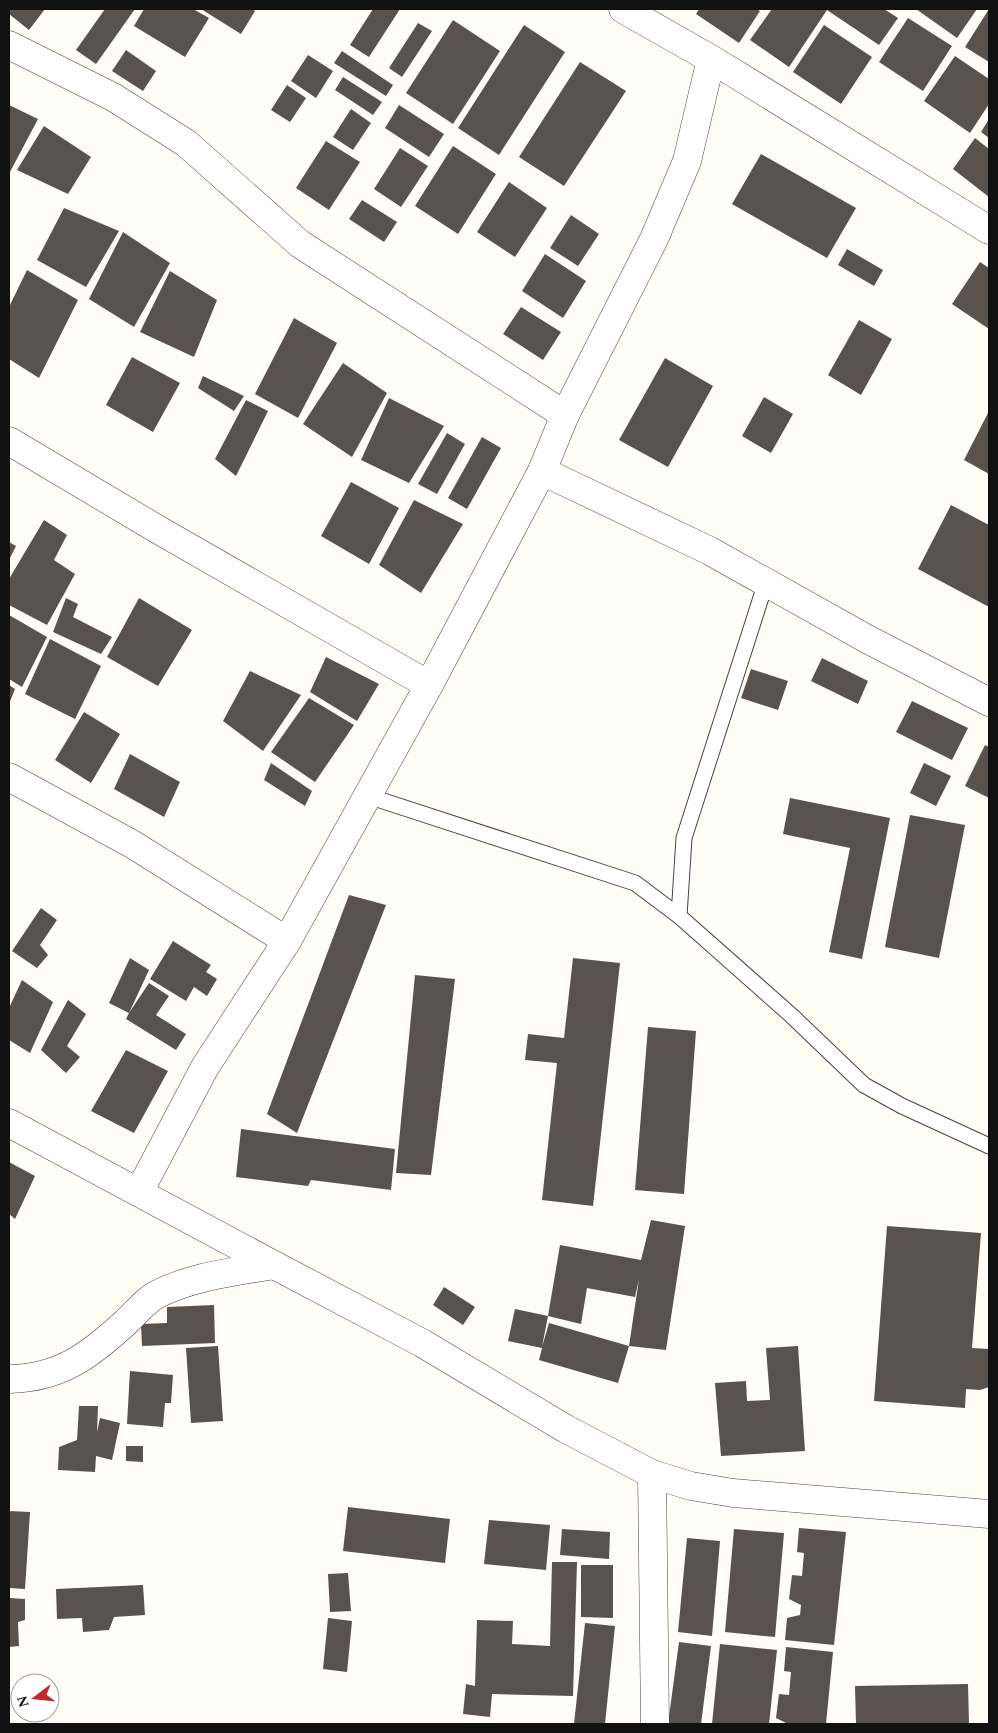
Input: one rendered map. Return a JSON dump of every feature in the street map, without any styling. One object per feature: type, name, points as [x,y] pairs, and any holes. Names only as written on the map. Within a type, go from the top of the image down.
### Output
[{"type":"street","points":[[624,9],[652,15],[711,59],[989,230]]},
{"type":"street","points":[[9,45],[113,97],[186,143],[300,244],[564,414]]},
{"type":"street","points":[[139,1192],[205,1067],[287,942],[429,686],[542,471],[564,414],[654,239],[687,161],[711,59]]},
{"type":"street","points":[[9,441],[429,686]]},
{"type":"street","points":[[542,471],[710,551],[867,639],[989,702]]},
{"type":"street","points":[[9,777],[132,844],[287,942]]},
{"type":"street","points":[[9,1123],[274,1266],[422,1343],[566,1429],[652,1474],[691,1486],[733,1493],[989,1514]]},
{"type":"street","points":[[9,1378],[45,1375],[74,1363],[100,1346],[154,1296],[179,1285],[218,1274],[274,1266]]},
{"type":"street","points":[[652,1474],[655,1724]]},
{"type":"lane","points":[[679,916],[684,838],[766,582]]},
{"type":"lane","points":[[368,796],[636,883],[679,916],[792,1016],[864,1084],[902,1106],[989,1146]]},
{"type":"building","points":[[9,9],[45,9],[29,30],[9,14]]},
{"type":"building","points":[[105,9],[135,9],[96,64],[76,50]]},
{"type":"building","points":[[144,9],[193,9],[209,18],[185,57],[134,26]]},
{"type":"building","points":[[201,9],[252,9],[255,11],[241,34]]},
{"type":"building","points":[[373,9],[400,9],[369,57],[350,45]]},
{"type":"building","points":[[699,9],[756,9],[760,11],[739,43],[696,14]]},
{"type":"building","points":[[772,9],[884,9],[898,18],[879,45],[827,10],[789,67],[750,40]]},
{"type":"building","points":[[916,9],[977,9],[957,38]]},
{"type":"building","points":[[989,9],[989,62],[965,47]]},
{"type":"building","points":[[908,18],[952,46],[923,91],[879,62]]},
{"type":"building","points":[[453,20],[500,51],[453,124],[406,93]]},
{"type":"building","points":[[418,23],[432,31],[402,77],[389,68]]},
{"type":"building","points":[[524,25],[565,52],[499,155],[458,128]]},
{"type":"building","points":[[824,25],[872,57],[841,104],[793,72]]},
{"type":"building","points":[[126,50],[156,71],[143,91],[112,71]]},
{"type":"building","points":[[342,51],[393,85],[386,96],[334,63]]},
{"type":"building","points":[[308,55],[333,71],[316,98],[291,81]]},
{"type":"building","points":[[955,56],[989,79],[989,104],[970,133],[924,101]]},
{"type":"building","points":[[580,62],[626,91],[564,186],[519,157]]},
{"type":"building","points":[[343,77],[382,102],[373,115],[335,90]]},
{"type":"building","points":[[287,85],[306,98],[290,122],[271,110]]},
{"type":"building","points":[[9,105],[38,119],[10,172],[9,171]]},
{"type":"building","points":[[399,105],[444,134],[429,157],[385,128]]},
{"type":"building","points":[[351,109],[371,123],[353,150],[333,137]]},
{"type":"building","points":[[989,119],[989,138],[981,132]]},
{"type":"building","points":[[44,126],[91,157],[68,194],[17,170]]},
{"type":"building","points":[[975,138],[989,149],[989,197],[953,169]]},
{"type":"building","points":[[326,141],[360,162],[329,210],[296,188]]},
{"type":"building","points":[[453,146],[496,174],[458,234],[415,206]]},
{"type":"building","points":[[400,148],[428,166],[401,207],[374,189]]},
{"type":"building","points":[[761,154],[856,208],[827,258],[732,204]]},
{"type":"building","points":[[509,182],[547,208],[515,257],[477,232]]},
{"type":"building","points":[[362,200],[397,222],[384,242],[349,219]]},
{"type":"building","points":[[64,208],[119,231],[86,287],[37,260]]},
{"type":"building","points":[[571,215],[599,234],[578,266],[550,248]]},
{"type":"building","points":[[123,232],[170,263],[134,327],[89,299]]},
{"type":"building","points":[[847,249],[883,270],[874,286],[838,265]]},
{"type":"building","points":[[545,254],[586,281],[563,318],[522,291]]},
{"type":"building","points":[[980,262],[989,268],[989,329],[952,304]]},
{"type":"building","points":[[27,270],[78,300],[39,378],[9,359],[9,307]]},
{"type":"building","points":[[170,271],[217,300],[194,357],[140,332]]},
{"type":"building","points":[[521,307],[561,332],[543,360],[503,334]]},
{"type":"building","points":[[294,318],[337,343],[298,418],[255,394]]},
{"type":"building","points":[[859,320],[892,339],[861,395],[828,375]]},
{"type":"building","points":[[132,357],[180,383],[153,432],[106,405]]},
{"type":"building","points":[[665,358],[713,386],[668,467],[619,440]]},
{"type":"building","points":[[343,363],[387,393],[352,457],[303,424]]},
{"type":"building","points":[[203,376],[244,396],[234,411],[198,388]]},
{"type":"building","points":[[764,397],[793,414],[771,453],[742,436]]},
{"type":"building","points":[[389,398],[444,426],[409,483],[361,460]]},
{"type":"building","points":[[246,400],[268,411],[236,476],[215,459]]},
{"type":"building","points":[[989,411],[989,474],[964,460]]},
{"type":"building","points":[[447,433],[465,444],[437,494],[418,484]]},
{"type":"building","points":[[482,437],[501,448],[467,509],[448,498]]},
{"type":"building","points":[[351,482],[399,508],[369,564],[321,536]]},
{"type":"building","points":[[414,500],[463,524],[421,593],[379,565]]},
{"type":"building","points":[[951,505],[989,525],[989,607],[918,569]]},
{"type":"building","points":[[44,520],[67,535],[54,560],[75,574],[47,625],[9,605],[9,579]]},
{"type":"building","points":[[9,542],[16,546],[9,560]]},
{"type":"building","points":[[66,598],[78,604],[73,617],[112,637],[101,654],[53,632]]},
{"type":"building","points":[[139,598],[192,630],[158,686],[107,657]]},
{"type":"building","points":[[9,615],[47,637],[22,687],[9,679]]},
{"type":"building","points":[[50,639],[101,666],[75,719],[25,694]]},
{"type":"building","points":[[326,657],[379,684],[357,721],[310,692]]},
{"type":"building","points":[[822,658],[868,681],[858,704],[811,681]]},
{"type":"building","points":[[751,669],[788,681],[778,710],[741,698]]},
{"type":"building","points":[[250,671],[301,695],[263,751],[223,721]]},
{"type":"building","points":[[9,685],[15,689],[9,704]]},
{"type":"building","points":[[309,698],[354,725],[315,782],[271,752]]},
{"type":"building","points":[[912,701],[968,728],[952,760],[896,732]]},
{"type":"building","points":[[84,712],[120,734],[91,783],[55,760]]},
{"type":"building","points":[[985,745],[989,747],[989,798],[965,786]]},
{"type":"building","points":[[130,754],[180,782],[164,817],[114,789]]},
{"type":"building","points":[[271,763],[312,791],[305,806],[264,780]]},
{"type":"building","points":[[924,763],[951,776],[936,806],[910,793]]},
{"type":"building","points":[[790,798],[890,818],[862,959],[829,952],[850,848],[783,834]]},
{"type":"building","points":[[910,815],[965,825],[939,958],[885,947]]},
{"type":"building","points":[[349,895],[386,905],[297,1133],[267,1114]]},
{"type":"building","points":[[41,908],[57,920],[40,945],[48,955],[37,968],[12,951]]},
{"type":"building","points":[[173,941],[211,965],[206,972],[217,979],[207,996],[194,987],[186,1001],[150,979]]},
{"type":"building","points":[[130,958],[149,970],[129,1013],[109,1003]]},
{"type":"building","points":[[573,958],[620,963],[593,1206],[542,1200],[557,1063],[525,1060],[528,1034],[564,1038]]},
{"type":"building","points":[[415,975],[455,979],[431,1175],[396,1173]]},
{"type":"building","points":[[22,980],[53,1002],[30,1053],[9,1040],[9,1008]]},
{"type":"building","points":[[149,983],[169,996],[156,1015],[186,1034],[176,1050],[126,1019]]},
{"type":"building","points":[[68,1000],[86,1014],[67,1046],[80,1057],[66,1073],[41,1050]]},
{"type":"building","points":[[648,1027],[696,1031],[684,1194],[635,1190]]},
{"type":"building","points":[[126,1050],[168,1071],[134,1133],[91,1111]]},
{"type":"building","points":[[241,1129],[395,1149],[391,1190],[311,1180],[308,1186],[236,1177]]},
{"type":"building","points":[[9,1162],[35,1176],[15,1219],[9,1214]]},
{"type":"building","points":[[651,1220],[685,1226],[666,1350],[629,1346],[639,1279],[635,1297],[587,1288],[581,1324],[548,1316],[560,1245],[641,1260]]},
{"type":"building","points":[[887,1226],[981,1233],[972,1348],[989,1349],[989,1387],[980,1390],[966,1389],[965,1408],[874,1401]]},
{"type":"building","points":[[444,1287],[475,1307],[463,1325],[433,1305]]},
{"type":"building","points":[[214,1305],[215,1343],[142,1346],[141,1324],[167,1323],[167,1307]]},
{"type":"building","points":[[515,1309],[548,1316],[542,1347],[549,1323],[629,1346],[618,1383],[539,1360],[542,1348],[508,1341]]},
{"type":"building","points":[[218,1346],[223,1421],[191,1423],[186,1348]]},
{"type":"building","points":[[798,1346],[805,1451],[721,1456],[715,1383],[746,1381],[747,1401],[770,1400],[766,1348]]},
{"type":"building","points":[[130,1371],[173,1375],[171,1403],[165,1403],[163,1427],[127,1424]]},
{"type":"building","points":[[79,1406],[98,1406],[97,1432],[100,1418],[120,1423],[112,1460],[96,1456],[95,1472],[58,1470],[59,1447],[77,1440]]},
{"type":"building","points":[[126,1446],[143,1446],[143,1462],[126,1461]]},
{"type":"building","points":[[348,1507],[450,1519],[445,1563],[343,1551]]},
{"type":"building","points":[[9,1511],[30,1512],[25,1589],[9,1588]]},
{"type":"building","points":[[489,1520],[550,1525],[546,1570],[484,1564]]},
{"type":"building","points":[[799,1528],[846,1532],[834,1645],[785,1640],[787,1618],[800,1615],[801,1605],[789,1599],[792,1575],[802,1576],[804,1553],[797,1552]]},
{"type":"building","points":[[562,1529],[610,1532],[609,1559],[560,1555]]},
{"type":"building","points":[[734,1529],[784,1533],[775,1637],[725,1632]]},
{"type":"building","points":[[687,1538],[720,1541],[712,1636],[678,1632]]},
{"type":"building","points":[[552,1562],[577,1562],[573,1696],[492,1694],[490,1717],[463,1714],[466,1684],[475,1686],[477,1620],[513,1621],[512,1644],[550,1646]]},
{"type":"building","points":[[581,1565],[613,1565],[613,1618],[581,1617]]},
{"type":"building","points":[[348,1573],[351,1611],[330,1612],[328,1574]]},
{"type":"building","points":[[143,1585],[145,1615],[114,1617],[109,1630],[83,1632],[82,1618],[57,1619],[56,1589]]},
{"type":"building","points":[[9,1598],[25,1599],[25,1620],[18,1622],[19,1646],[9,1647]]},
{"type":"building","points":[[328,1618],[352,1621],[347,1672],[323,1669]]},
{"type":"building","points":[[585,1623],[615,1626],[605,1724],[574,1724]]},
{"type":"building","points":[[679,1642],[711,1646],[701,1724],[668,1724]]},
{"type":"building","points":[[720,1644],[777,1650],[769,1724],[712,1724]]},
{"type":"building","points":[[786,1647],[833,1652],[826,1724],[788,1724],[776,1718],[779,1694],[789,1695],[791,1672],[784,1671]]},
{"type":"building","points":[[968,1684],[969,1724],[856,1724],[855,1686]]}]
